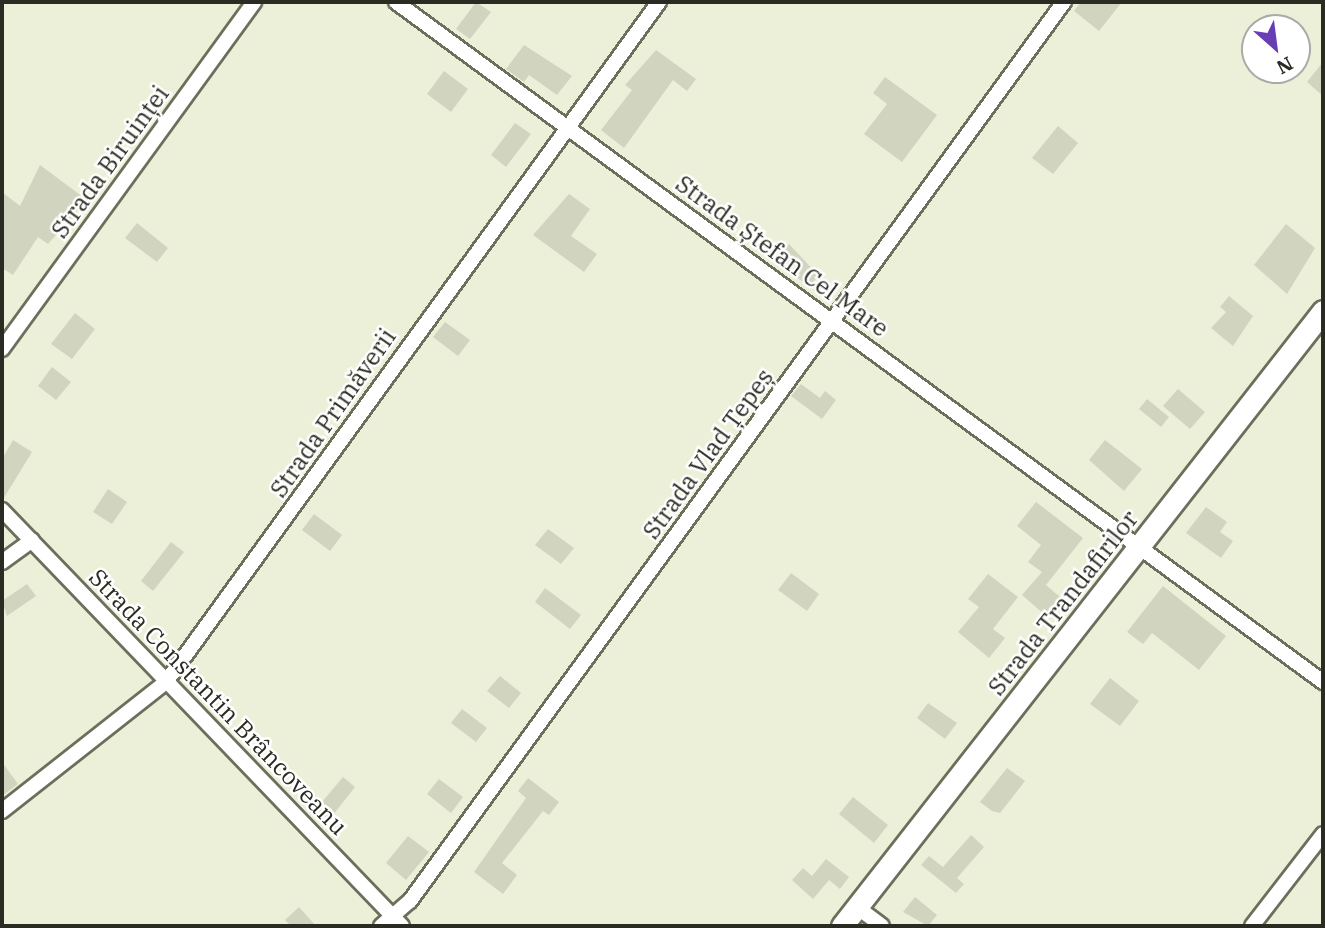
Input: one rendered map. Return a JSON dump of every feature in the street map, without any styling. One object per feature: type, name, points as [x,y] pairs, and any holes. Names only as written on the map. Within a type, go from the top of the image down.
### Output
[{"type":"main road","name":"Strada Trandafirilor","points":[[842,926],[1323,312]]},
{"type":"street","name":"Strada Biruinței","points":[[2,349],[254,2]]},
{"type":"street","name":"Strada Ștefan Cel Mare","points":[[396,2],[1142,545],[1323,682]]},
{"type":"street","name":"Strada Primăverii","points":[[2,811],[166,682],[659,2]]},
{"type":"street","name":"Strada Vlad Țepeș","points":[[381,926],[398,922],[1064,2]]},
{"type":"street","name":"Strada Constantin Brâncoveanu","points":[[2,510],[398,922]]},
{"type":"street","points":[[2,562],[32,540]]},
{"type":"street","points":[[1252,926],[1323,834]]},
{"type":"street","points":[[857,907],[882,926]]},
{"type":"building","points":[[476,2],[491,12],[470,39],[456,29]]},
{"type":"building","points":[[1081,2],[1122,2],[1099,31],[1074,11]]},
{"type":"building","points":[[524,45],[572,76],[557,95],[529,75],[524,82],[506,69]]},
{"type":"building","points":[[656,50],[696,79],[687,91],[673,80],[624,148],[601,130],[632,90],[625,85]]},
{"type":"building","points":[[1323,62],[1323,96],[1309,84],[1311,77]]},
{"type":"building","points":[[444,71],[468,89],[451,112],[427,94]]},
{"type":"building","points":[[885,77],[937,115],[902,162],[864,134],[887,104],[873,93]]},
{"type":"building","points":[[515,123],[531,134],[506,167],[491,155]]},
{"type":"building","points":[[1058,126],[1078,143],[1053,174],[1032,158]]},
{"type":"building","points":[[40,165],[87,200],[48,244],[38,237],[13,275],[2,268],[2,192],[20,206]]},
{"type":"building","points":[[569,194],[590,209],[571,236],[597,254],[584,272],[533,235]]},
{"type":"building","points":[[137,223],[168,248],[157,262],[125,238]]},
{"type":"building","points":[[1286,224],[1315,248],[1287,294],[1254,265]]},
{"type":"building","points":[[789,244],[819,276],[810,287],[775,262]]},
{"type":"building","points":[[1229,296],[1253,316],[1233,346],[1211,328],[1226,312],[1220,307]]},
{"type":"building","points":[[75,313],[95,329],[72,359],[51,344]]},
{"type":"building","points":[[445,322],[470,340],[458,356],[433,337]]},
{"type":"building","points":[[52,367],[71,382],[56,400],[38,386]]},
{"type":"building","points":[[801,384],[820,398],[825,391],[836,400],[822,419],[791,396]]},
{"type":"building","points":[[1178,389],[1205,412],[1190,429],[1163,406]]},
{"type":"building","points":[[1147,399],[1169,417],[1161,427],[1139,409]]},
{"type":"building","points":[[13,440],[32,452],[2,501],[2,459]]},
{"type":"building","points":[[1105,440],[1142,469],[1124,491],[1089,460]]},
{"type":"building","points":[[108,489],[127,502],[112,524],[93,512]]},
{"type":"building","points":[[1036,502],[1083,538],[1046,585],[1060,597],[1045,615],[1022,595],[1042,572],[1028,562],[1041,545],[1017,526]]},
{"type":"building","points":[[1206,507],[1227,522],[1220,532],[1233,541],[1221,558],[1186,533]]},
{"type":"building","points":[[314,514],[342,535],[330,551],[302,530]]},
{"type":"building","points":[[548,529],[574,548],[561,564],[535,545]]},
{"type":"building","points":[[171,542],[184,552],[153,591],[141,581]]},
{"type":"building","points":[[791,573],[819,594],[807,611],[778,590]]},
{"type":"building","points":[[988,574],[1018,597],[993,629],[1005,638],[989,658],[958,632],[979,607],[968,599]]},
{"type":"building","points":[[27,584],[36,596],[7,616],[2,601]]},
{"type":"building","points":[[1163,586],[1226,636],[1199,670],[1152,633],[1143,644],[1127,632]]},
{"type":"building","points":[[545,588],[581,615],[570,629],[535,602]]},
{"type":"building","points":[[500,676],[521,693],[509,708],[487,691]]},
{"type":"building","points":[[1110,678],[1139,701],[1120,726],[1090,704]]},
{"type":"building","points":[[928,703],[957,723],[945,739],[917,718]]},
{"type":"building","points":[[462,709],[487,728],[476,742],[451,723]]},
{"type":"building","points":[[2,762],[18,784],[2,796]]},
{"type":"building","points":[[1007,768],[1025,781],[1000,813],[992,811],[980,802]]},
{"type":"building","points":[[343,777],[355,787],[329,820],[316,809]]},
{"type":"building","points":[[528,778],[559,802],[549,815],[543,811],[502,863],[517,875],[503,894],[474,872],[526,798],[518,791]]},
{"type":"building","points":[[439,779],[463,797],[451,813],[427,794]]},
{"type":"building","points":[[853,797],[888,825],[874,843],[839,814]]},
{"type":"building","points":[[971,835],[984,847],[957,878],[964,884],[956,893],[921,865],[929,856],[943,867]]},
{"type":"building","points":[[408,836],[429,852],[406,880],[386,863]]},
{"type":"building","points":[[826,859],[849,877],[840,889],[829,880],[813,899],[792,880],[803,868],[812,876]]},
{"type":"building","points":[[915,897],[937,915],[928,926],[903,912]]},
{"type":"building","points":[[299,907],[316,926],[291,926],[285,920]]}]
